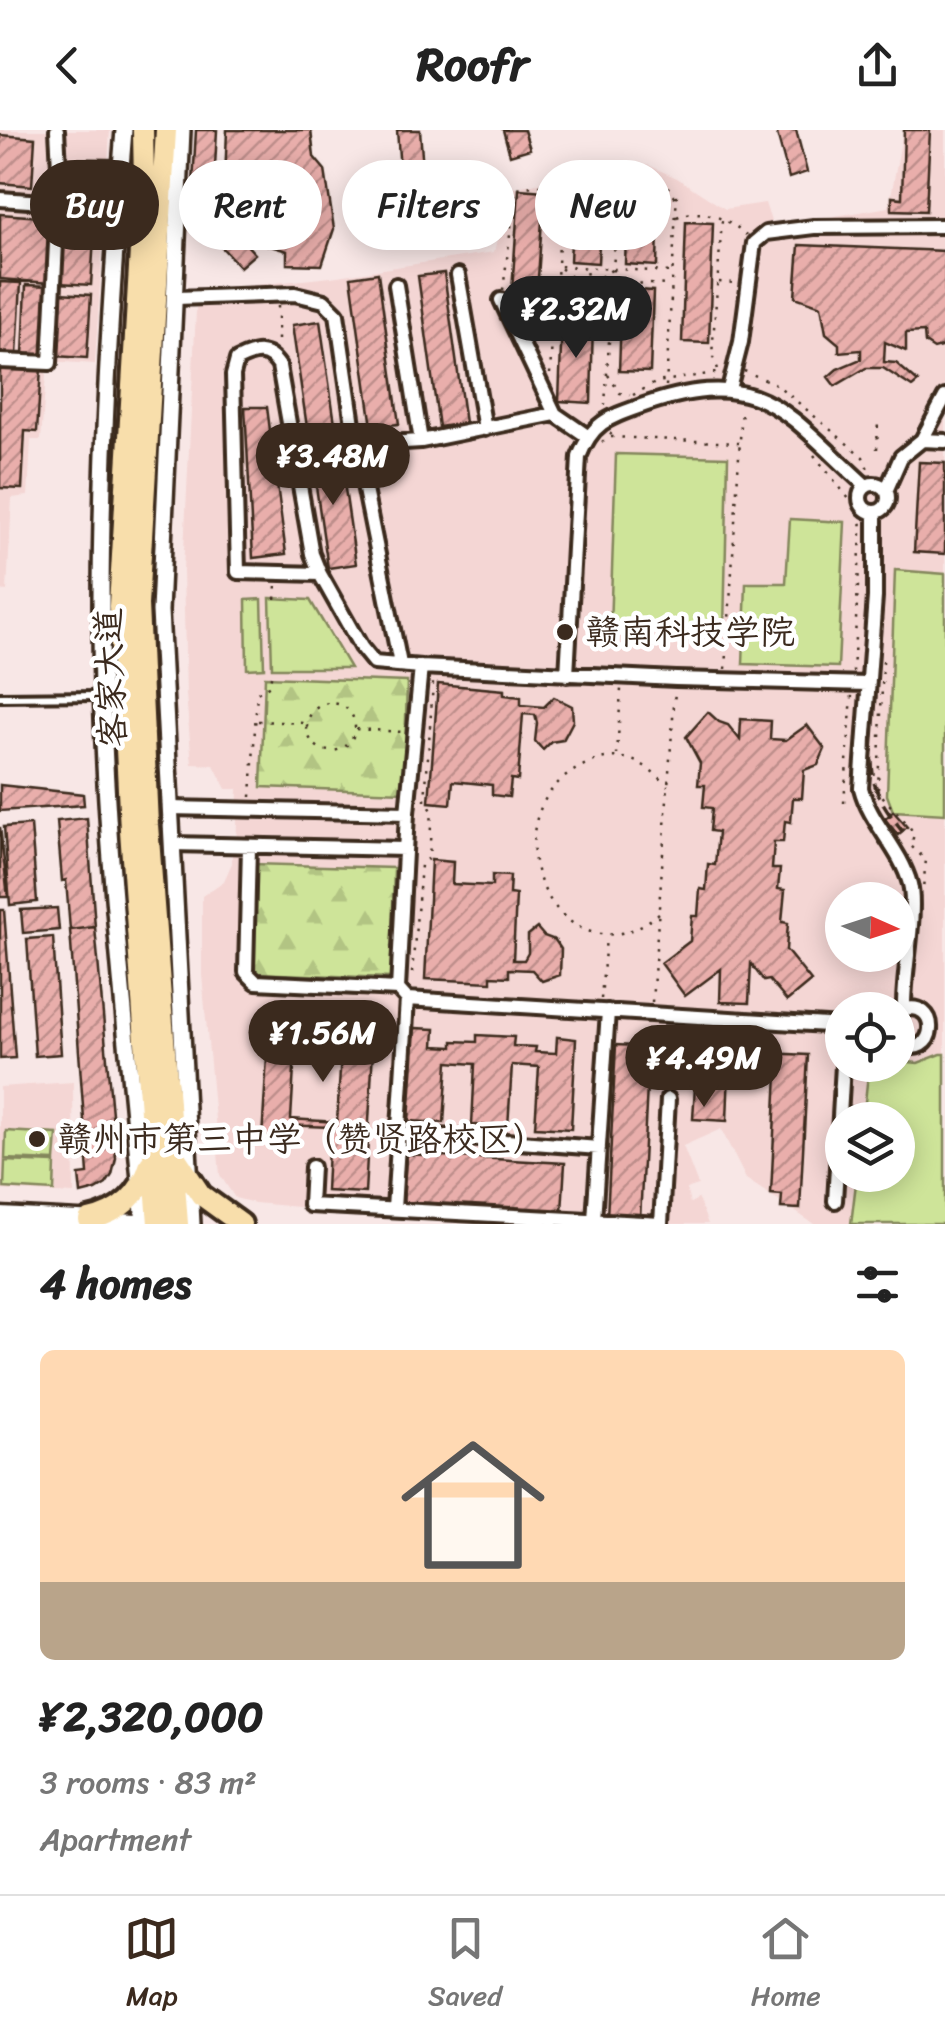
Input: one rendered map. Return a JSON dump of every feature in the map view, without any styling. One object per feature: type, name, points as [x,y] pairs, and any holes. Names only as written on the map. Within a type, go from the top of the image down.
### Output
[{"type":"main road","name":"客家大道","points":[[143,130],[144,183],[119,606],[130,830],[162,1146],[178,1224]]},
{"type":"main road","name":"客家大道","points":[[158,1224],[162,1146],[138,605],[166,130]]},
{"type":"main road","points":[[89,1220],[118,1209],[141,1186],[162,1146],[209,1202],[242,1224]]},
{"type":"main road","points":[[0,1217],[141,1224]]},
{"type":"street","points":[[56,130],[58,160]]},
{"type":"street","points":[[122,160],[124,130]]},
{"type":"street","points":[[182,130],[160,611],[192,1224]]},
{"type":"street","points":[[0,199],[30,201]]},
{"type":"street","points":[[731,391],[754,243],[766,233],[814,227],[945,226]]},
{"type":"street","points":[[0,361],[50,364],[56,250]]},
{"type":"street","points":[[117,250],[100,606],[110,826],[141,1224]]},
{"type":"street","points":[[458,275],[485,430]]},
{"type":"street","points":[[396,285],[421,441]]},
{"type":"street","points":[[176,298],[314,298],[324,301],[337,314],[356,445],[400,664]]},
{"type":"street","points":[[502,300],[552,408],[592,441]]},
{"type":"street","points":[[320,574],[238,572],[233,375],[237,360],[262,352],[272,356],[279,366],[312,554],[374,663],[567,675],[868,684]]},
{"type":"street","points":[[567,675],[579,457],[604,422],[665,398],[731,391],[758,396],[796,418],[866,486]]},
{"type":"street","points":[[867,509],[887,502],[886,491],[901,457],[922,440],[945,397]]},
{"type":"street","points":[[356,445],[421,441],[485,430],[552,408]]},
{"type":"street","points":[[922,440],[945,441]]},
{"type":"street","points":[[886,491],[874,484],[866,486],[860,494],[867,509],[875,597],[861,788],[866,806],[898,856],[911,888],[902,992]]},
{"type":"street","points":[[394,1209],[405,849],[421,667]]},
{"type":"street","points":[[170,808],[408,814]]},
{"type":"street","points":[[172,844],[405,849]]},
{"type":"street","points":[[249,846],[244,943],[246,972],[256,982],[825,1025]]},
{"type":"street","points":[[915,1010],[920,1010],[938,1029],[915,1046]]},
{"type":"street","points":[[594,1220],[604,1011]]},
{"type":"street","points":[[836,1201],[842,1082]]},
{"type":"street","points":[[312,1167],[310,1204],[661,1224],[668,1099]]},
{"type":"street","points":[[399,1134],[599,1148]]},
{"type":"lane","points":[[0,697],[104,695]]},
{"type":"path","points":[[502,300],[516,188],[535,186]]},
{"type":"path","points":[[671,191],[677,200]]},
{"type":"path","points":[[665,398],[678,193]]},
{"type":"path","points":[[676,217],[690,211],[722,220],[738,227],[754,243]]},
{"type":"path","points":[[722,220],[712,355],[731,391],[740,443],[725,680]]},
{"type":"path","points":[[552,408],[559,250]]},
{"type":"path","points":[[604,422],[615,250]]},
{"type":"path","points":[[558,266],[672,272]]},
{"type":"path","points":[[558,266],[612,309]]},
{"type":"path","points":[[583,308],[587,268]]},
{"type":"path","points":[[554,306],[614,268]]},
{"type":"path","points":[[641,284],[642,270]]},
{"type":"path","points":[[612,282],[672,285]]},
{"type":"path","points":[[718,282],[750,284]]},
{"type":"path","points":[[277,295],[280,345]]},
{"type":"path","points":[[554,306],[612,309]]},
{"type":"path","points":[[607,374],[620,394],[632,396]]},
{"type":"path","points":[[876,449],[878,420]]},
{"type":"path","points":[[592,441],[608,436],[622,424]]},
{"type":"path","points":[[592,441],[608,436],[740,443]]},
{"type":"path","points":[[294,449],[356,445]]},
{"type":"path","points":[[813,454],[850,499],[867,509],[860,518],[844,802]]},
{"type":"path","points":[[884,646],[878,789],[887,804],[905,819],[914,834],[911,846],[926,860],[922,900]]},
{"type":"path","points":[[402,994],[414,970],[421,865],[429,858],[432,810],[425,801],[433,677],[421,667]]},
{"type":"path","points":[[250,808],[257,693],[270,684],[272,668]]},
{"type":"path","points":[[617,757],[622,677]]},
{"type":"path","points":[[652,1013],[676,679]]},
{"type":"path","points":[[333,702],[348,710],[354,729],[346,746],[330,752],[312,743],[306,723],[318,706],[333,702]]},
{"type":"path","points":[[256,720],[306,723]]},
{"type":"path","points":[[354,729],[414,734]]},
{"type":"path","points":[[659,913],[641,928],[622,935],[606,936],[578,926],[559,911],[542,886],[532,857],[535,817],[549,794],[588,764],[617,757],[650,768],[668,786]]},
{"type":"path","points":[[604,1011],[606,936]]},
{"type":"shaded area","points":[[0,130],[110,130],[108,160],[30,160],[30,250],[102,250],[95,364],[47,361],[41,440],[31,440],[28,496],[12,498],[7,591],[0,590]]},
{"type":"shaded area","name":"赣南科技学院","points":[[903,130],[945,130],[945,1224],[814,1224],[746,1179],[721,1129],[683,1146],[698,1185],[686,1189],[690,1203],[698,1199],[708,1224],[482,1224],[235,1198],[220,1175],[202,975],[202,896],[224,881],[232,852],[236,852],[238,789],[226,789],[214,765],[192,764],[186,694],[183,570],[197,291],[331,277],[515,250],[515,188],[535,183],[535,250],[671,250],[671,175],[725,209],[765,203],[772,224],[889,207]]},
{"type":"shaded area","name":"赣州市第三中学（赞贤路校区）","points":[[73,1082],[74,1194],[0,1190],[0,1087]]},
{"type":"green space","points":[[616,454],[728,457],[724,629],[610,628]]},
{"type":"green space","points":[[790,519],[845,522],[838,667],[743,664],[746,583],[786,583]]},
{"type":"green space","points":[[895,570],[945,574],[945,814],[893,811],[887,795]]},
{"type":"green space","points":[[270,598],[310,600],[350,668],[272,668]]},
{"type":"green space","points":[[262,599],[264,668],[247,669],[246,600]]},
{"type":"green space","points":[[265,677],[407,682],[404,792],[261,787]]},
{"type":"green space","points":[[252,864],[394,868],[391,978],[249,973]]},
{"type":"green space","points":[[945,1054],[945,1224],[851,1224],[855,1192],[915,1192],[915,1102],[865,1102],[867,1082],[915,1082],[915,1063]]},
{"type":"green space","points":[[6,1131],[57,1134],[55,1161],[5,1159]]},
{"type":"green space","points":[[5,1161],[55,1163],[54,1191],[4,1188]]},
{"type":"building","points":[[196,130],[217,130],[215,160],[194,160]]},
{"type":"building","points":[[227,130],[311,130],[317,160],[226,160]]},
{"type":"building","points":[[397,130],[420,130],[422,160],[399,160]]},
{"type":"building","points":[[503,130],[524,130],[530,149],[510,155]]},
{"type":"building","points":[[776,130],[796,130],[807,172],[789,178]]},
{"type":"building","points":[[904,130],[930,130],[926,211],[892,210],[892,197],[902,198]]},
{"type":"building","points":[[0,135],[35,138],[30,186],[0,183]]},
{"type":"building","points":[[322,166],[334,229],[322,265],[287,264],[284,250],[322,250]]},
{"type":"building","points":[[519,189],[535,190],[535,250],[540,250],[536,307],[511,306]]},
{"type":"building","points":[[0,214],[30,216],[30,250],[53,250],[50,283],[0,279]]},
{"type":"building","points":[[686,222],[713,223],[709,343],[682,342]]},
{"type":"building","points":[[799,245],[945,251],[945,340],[941,347],[934,349],[925,343],[924,332],[906,333],[906,351],[885,342],[884,362],[896,363],[918,382],[912,387],[883,368],[866,368],[835,386],[828,377],[861,359],[861,350],[839,352],[839,344],[826,333],[821,306],[795,297]]},
{"type":"building","points":[[61,250],[93,250],[91,285],[59,283]]},
{"type":"building","points":[[224,250],[251,250],[255,254],[240,267]]},
{"type":"building","points":[[571,250],[599,250],[598,263],[570,261]]},
{"type":"building","points":[[626,250],[657,250],[657,266],[625,264]]},
{"type":"building","points":[[378,273],[399,424],[372,427],[351,277]]},
{"type":"building","points":[[444,273],[465,423],[439,427],[418,276]]},
{"type":"building","points":[[0,282],[21,283],[17,355],[0,354]]},
{"type":"building","points":[[26,285],[52,286],[49,357],[23,356]]},
{"type":"building","points":[[622,289],[653,291],[650,372],[619,371]]},
{"type":"building","points":[[59,293],[91,295],[87,358],[55,356]]},
{"type":"building","points":[[562,320],[593,321],[591,403],[559,401]]},
{"type":"building","points":[[320,321],[337,437],[309,441],[292,325]]},
{"type":"building","points":[[0,366],[41,368],[37,432],[25,431],[22,489],[0,488]]},
{"type":"building","points":[[245,407],[267,407],[286,554],[253,558]]},
{"type":"building","points":[[339,448],[356,564],[328,568],[311,452]]},
{"type":"building","points":[[919,462],[945,463],[945,554],[914,552]]},
{"type":"building","points":[[438,684],[504,690],[504,695],[521,697],[521,705],[544,707],[554,697],[572,706],[573,721],[563,740],[551,742],[543,750],[535,741],[535,715],[523,714],[518,780],[511,779],[509,797],[492,795],[492,785],[453,781],[451,804],[429,802]]},
{"type":"building","points":[[708,712],[728,725],[740,740],[741,719],[771,721],[770,739],[786,740],[807,725],[825,749],[818,765],[804,770],[802,798],[793,798],[791,822],[785,821],[783,842],[774,842],[772,869],[780,869],[778,889],[785,890],[782,922],[788,923],[786,950],[811,981],[787,1001],[751,964],[749,1003],[720,1002],[721,969],[685,996],[661,963],[690,941],[692,916],[698,916],[700,889],[706,890],[708,864],[715,865],[718,832],[710,831],[712,808],[703,807],[705,785],[698,785],[700,763],[686,737]]},
{"type":"building","points":[[0,785],[83,794],[84,805],[0,811]]},
{"type":"building","points":[[893,811],[907,827],[898,835],[885,819]]},
{"type":"building","points":[[87,818],[95,927],[70,930],[57,821]]},
{"type":"building","points":[[31,825],[37,902],[10,905],[4,827]]},
{"type":"building","points":[[0,827],[8,897],[0,897]]},
{"type":"building","points":[[431,860],[453,862],[452,884],[492,886],[492,875],[510,876],[509,894],[516,895],[513,960],[524,960],[528,935],[537,928],[561,949],[560,975],[542,981],[532,970],[509,969],[509,977],[491,976],[491,982],[425,979]]},
{"type":"building","points":[[57,908],[59,930],[23,933],[21,910]]},
{"type":"building","points":[[0,910],[4,910],[15,1058],[0,1059]]},
{"type":"building","points":[[95,927],[116,1158],[106,1184],[81,1194],[79,1175],[88,1174],[70,930]]},
{"type":"building","points":[[53,937],[61,1054],[35,1056],[27,939]]},
{"type":"building","points":[[270,1008],[375,1014],[365,1193],[326,1191],[329,1127],[286,1125],[285,1139],[262,1138]],"holes":[[[296,1034],[332,1036],[331,1053],[341,1053],[337,1122],[291,1119]]]},
{"type":"building","points":[[415,1028],[435,1029],[434,1046],[453,1047],[453,1041],[477,1042],[477,1035],[514,1037],[513,1046],[556,1053],[557,1037],[576,1039],[571,1129],[535,1127],[539,1067],[512,1065],[508,1127],[472,1125],[475,1064],[448,1062],[444,1123],[409,1121]]},
{"type":"building","points":[[659,1043],[768,1048],[768,1053],[808,1055],[800,1209],[781,1208],[782,1195],[771,1194],[777,1073],[768,1072],[767,1084],[742,1083],[743,1070],[729,1070],[727,1121],[693,1119],[696,1069],[681,1068],[680,1079],[658,1078],[658,1068],[648,1068],[640,1219],[607,1217],[616,1045],[658,1047]]},
{"type":"building","points":[[406,1154],[565,1163],[562,1212],[403,1203]]},
{"type":"railway","points":[[872,737],[876,788],[903,832]]},
{"type":"place","name":"赣南科技学院","points":[[565,632]]},
{"type":"place","name":"赣州市第三中学（赞贤路校区）","points":[[37,1139]]}]
